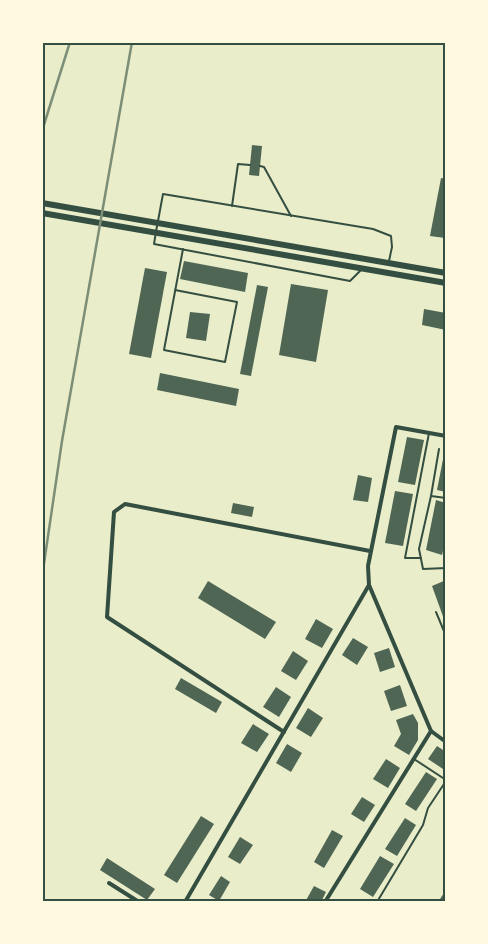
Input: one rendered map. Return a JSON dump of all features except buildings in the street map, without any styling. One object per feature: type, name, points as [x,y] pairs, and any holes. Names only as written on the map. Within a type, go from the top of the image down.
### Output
[{"type":"main road","points":[[42,203],[446,273]]},
{"type":"main road","points":[[42,213],[446,283]]},
{"type":"street","points":[[446,436],[396,427],[368,566],[369,585],[431,731],[446,742]]},
{"type":"street","points":[[284,732],[107,617],[114,512],[125,504],[370,551]]},
{"type":"street","points":[[185,902],[369,585]]},
{"type":"street","points":[[325,902],[431,731]]},
{"type":"street","points":[[109,883],[138,902]]},
{"type":"lane","points":[[232,206],[238,164],[250,165]]},
{"type":"lane","points":[[260,166],[264,167],[291,216]]},
{"type":"lane","points":[[363,268],[350,281],[154,244],[163,194],[373,229],[391,236],[392,247],[389,263]]},
{"type":"lane","points":[[175,290],[237,302],[225,362],[164,350],[175,290],[183,249]]},
{"type":"lane","points":[[421,558],[405,558],[429,433]]},
{"type":"lane","points":[[439,449],[419,549],[423,569],[446,568]]},
{"type":"lane","points":[[431,496],[446,498]]},
{"type":"lane","points":[[436,612],[446,636]]},
{"type":"lane","points":[[377,902],[423,825],[428,808],[446,780],[414,758]]},
{"type":"railway","points":[[42,131],[70,42]]},
{"type":"railway","points":[[42,577],[62,441],[132,42]]}]
